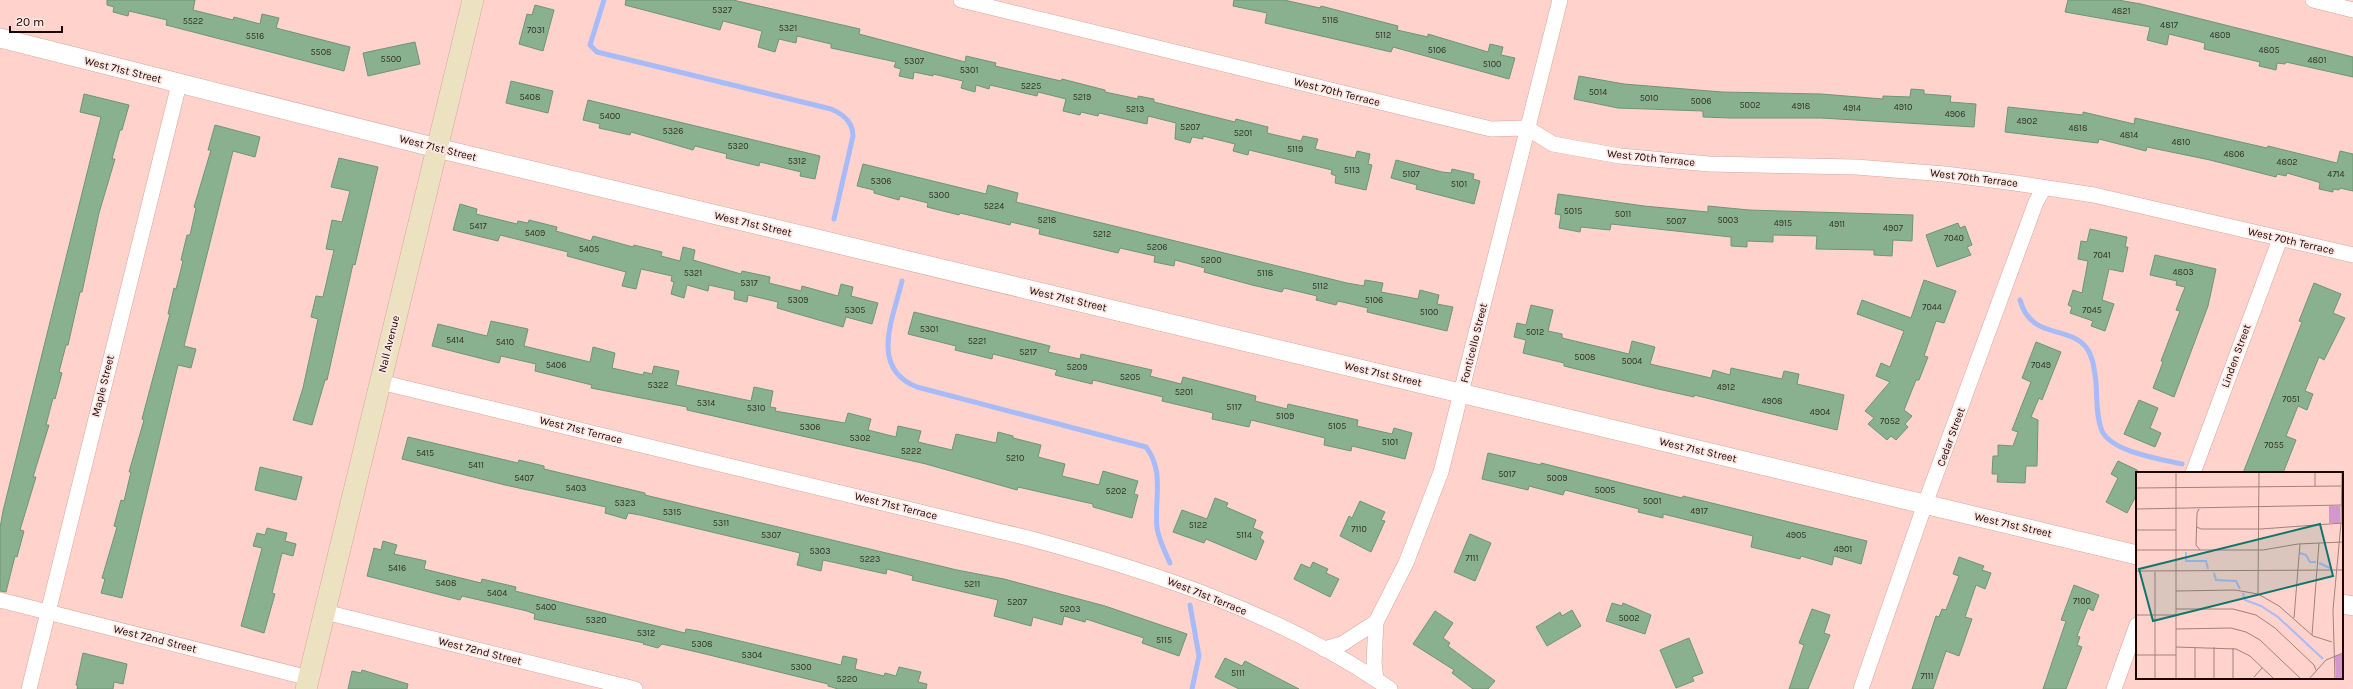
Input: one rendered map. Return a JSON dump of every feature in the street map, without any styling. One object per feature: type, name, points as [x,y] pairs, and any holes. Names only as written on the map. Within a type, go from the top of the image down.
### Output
[{"type":"main road","name":"Nall Avenue","points":[[308,683],[473,0]]},
{"type":"street","name":"West 70th Terrace","points":[[961,0],[1491,129],[1527,128],[1553,144],[1620,156],[1709,164],[1856,167],[1945,174],[2044,188],[2149,207],[2353,255]]},
{"type":"street","name":"Fonticello Street","points":[[1376,679],[1374,663],[1376,622],[1406,563],[1423,523],[1441,472],[1560,0]]},
{"type":"street","points":[[2313,0],[2353,10]]},
{"type":"street","name":"West 71st Street","points":[[0,38],[437,148],[2136,555]]},
{"type":"street","name":"Maple Street","points":[[29,689],[179,84]]},
{"type":"street","name":"Cedar Street","points":[[1860,689],[1925,504],[2036,202],[2044,188]]},
{"type":"street","name":"Linden Street","points":[[2193,472],[2280,239]]},
{"type":"street","name":"West 71st Terrace","points":[[380,382],[1028,538],[1107,559],[1222,601],[1324,649],[1376,679],[1390,689]]},
{"type":"street","name":"West 72nd Street","points":[[0,600],[308,683]]},
{"type":"street","points":[[2343,604],[2353,606]]},
{"type":"street","name":"West 72nd Street","points":[[325,612],[635,689]]},
{"type":"street","points":[[1324,649],[1342,644],[1376,622]]},
{"type":"street","points":[[2114,689],[2136,628]]},
{"type":"building","points":[[107,0],[195,0],[193,10],[233,20],[234,17],[260,24],[262,14],[279,18],[276,28],[350,47],[344,71],[166,25],[167,20],[129,11],[128,16],[113,12],[114,7],[107,5]]},
{"type":"building","points":[[626,0],[733,0],[860,29],[859,34],[965,62],[966,56],[996,63],[995,66],[1061,81],[1062,79],[1105,90],[1105,92],[1138,99],[1138,96],[1154,99],[1154,102],[1235,122],[1236,119],[1268,127],[1267,133],[1301,141],[1303,136],[1318,139],[1315,149],[1355,158],[1357,151],[1370,154],[1368,164],[1372,165],[1366,190],[1335,183],[1336,176],[1331,174],[1332,170],[1249,150],[1248,155],[1233,151],[1235,144],[1203,136],[1203,139],[1192,137],[1190,143],[1175,139],[1176,123],[1148,116],[1147,124],[1099,113],[1098,116],[1081,112],[1080,115],[1063,111],[1066,99],[1038,92],[1037,96],[990,85],[989,89],[976,85],[975,92],[961,88],[963,81],[933,74],[933,76],[914,72],[913,79],[899,76],[901,69],[894,67],[896,62],[831,48],[831,44],[797,36],[796,43],[779,39],[775,52],[758,47],[762,31],[723,21],[720,30],[625,5]]},
{"type":"building","points":[[1234,0],[1284,0],[1320,8],[1321,6],[1398,26],[1397,30],[1428,37],[1428,34],[1488,52],[1490,44],[1503,47],[1501,55],[1515,58],[1509,79],[1393,47],[1391,52],[1265,23],[1267,13],[1233,6]]},
{"type":"building","points":[[2068,0],[2118,0],[2141,4],[2353,57],[2353,77],[2286,62],[2285,64],[2277,63],[2276,70],[2259,66],[2260,62],[2204,49],[2205,43],[2169,34],[2167,45],[2147,40],[2150,27],[2065,12]]},
{"type":"building","points":[[535,5],[554,10],[543,51],[519,44],[527,14],[532,15]]},
{"type":"building","points":[[415,42],[420,64],[368,76],[363,53]]},
{"type":"building","points":[[1579,76],[1624,84],[1722,92],[1821,94],[1883,99],[1883,96],[1910,97],[1911,89],[1924,90],[1924,94],[1951,96],[1950,102],[1976,104],[1974,127],[1821,118],[1703,117],[1703,111],[1618,108],[1574,99]]},
{"type":"building","points":[[511,81],[553,91],[548,113],[506,103]]},
{"type":"building","points":[[84,94],[129,105],[112,159],[115,159],[99,213],[82,292],[80,292],[68,345],[66,345],[59,372],[62,373],[55,399],[53,398],[46,425],[49,425],[33,477],[36,477],[20,530],[24,531],[17,557],[15,556],[6,592],[0,591],[0,528],[3,511],[101,117],[80,112]]},
{"type":"building","points":[[588,100],[820,156],[815,179],[800,176],[801,172],[760,162],[759,166],[726,158],[727,154],[695,146],[693,150],[631,132],[630,135],[599,128],[600,124],[583,120]]},
{"type":"building","points":[[2008,107],[2083,115],[2083,112],[2134,124],[2135,118],[2267,148],[2268,146],[2337,163],[2340,151],[2353,154],[2353,191],[2340,188],[2339,190],[2333,189],[2333,192],[2319,189],[2320,183],[2318,182],[2287,173],[2286,176],[2277,174],[2276,177],[2210,160],[2147,147],[2146,151],[2099,139],[2098,143],[2005,132]]},
{"type":"building","points":[[215,125],[260,137],[255,157],[233,151],[184,346],[196,349],[191,368],[178,365],[122,598],[101,593],[105,579],[102,578],[117,527],[114,526],[121,500],[124,501],[131,472],[129,472],[144,420],[142,419],[170,314],[168,314],[174,288],[176,289],[183,261],[181,260],[187,235],[190,235],[196,208],[194,207],[211,150],[208,150]]},
{"type":"building","points":[[339,158],[378,167],[355,265],[353,264],[327,380],[325,380],[312,425],[293,420],[303,388],[318,319],[311,317],[316,296],[323,297],[334,250],[326,249],[332,220],[342,222],[350,191],[331,187]]},
{"type":"building","points":[[1396,160],[1442,172],[1451,173],[1452,169],[1474,174],[1473,179],[1480,181],[1474,204],[1416,189],[1417,185],[1391,178]]},
{"type":"building","points":[[863,164],[986,194],[988,185],[1018,193],[1016,202],[1347,283],[1364,286],[1365,280],[1383,283],[1381,292],[1418,299],[1420,290],[1439,295],[1437,304],[1453,307],[1447,331],[1367,312],[1368,308],[1338,301],[1336,305],[1316,300],[1317,296],[1284,288],[1282,292],[1252,285],[1204,272],[1205,268],[1175,260],[1174,266],[1154,262],[1155,256],[1120,248],[1118,253],[1039,234],[1040,229],[1011,222],[1010,225],[960,213],[959,215],[927,207],[928,203],[900,196],[899,200],[874,193],[874,190],[857,186]]},
{"type":"building","points":[[1558,194],[1644,206],[1708,212],[1708,206],[1749,210],[1913,215],[1912,241],[1893,240],[1892,256],[1874,255],[1874,250],[1816,249],[1817,236],[1773,235],[1773,242],[1747,241],[1747,247],[1731,246],[1731,237],[1611,224],[1610,230],[1581,227],[1580,232],[1559,228],[1561,215],[1555,214]]},
{"type":"building","points":[[460,204],[477,209],[476,214],[517,224],[518,221],[528,223],[529,220],[557,227],[556,231],[591,241],[593,236],[633,247],[634,245],[662,252],[661,256],[680,261],[683,247],[695,250],[693,260],[741,274],[742,271],[770,277],[769,283],[801,291],[802,286],[838,296],[841,284],[853,287],[851,296],[878,303],[872,324],[846,317],[843,327],[777,308],[778,302],[748,295],[747,302],[734,299],[735,291],[709,285],[708,291],[687,285],[684,298],[671,294],[674,282],[671,281],[672,276],[641,269],[636,289],[622,286],[626,272],[567,256],[568,252],[500,235],[498,241],[453,230]]},
{"type":"building","points":[[1958,223],[1960,228],[1965,226],[1972,245],[1967,247],[1971,255],[1937,267],[1926,235]]},
{"type":"building","points":[[2090,229],[2127,237],[2125,247],[2128,247],[2123,272],[2109,269],[2102,300],[2114,304],[2105,331],[2091,326],[2093,321],[2070,313],[2072,307],[2068,305],[2073,290],[2082,293],[2088,261],[2078,259],[2081,241],[2087,242]]},
{"type":"building","points":[[2155,255],[2216,269],[2208,306],[2174,397],[2153,388],[2163,362],[2161,361],[2180,311],[2176,310],[2185,287],[2176,285],[2177,281],[2150,275]]},
{"type":"building","points":[[1924,280],[1956,291],[1944,323],[1936,321],[1924,356],[1928,357],[1919,380],[1916,380],[1904,410],[1912,416],[1905,424],[1908,427],[1896,440],[1891,436],[1887,440],[1868,424],[1874,418],[1865,411],[1890,382],[1876,376],[1881,363],[1890,367],[1904,331],[1857,314],[1862,300],[1911,318]]},
{"type":"building","points":[[2314,283],[2341,294],[2333,313],[2345,318],[2324,360],[2319,357],[2305,391],[2313,394],[2307,410],[2298,406],[2286,436],[2296,440],[2283,472],[2243,472],[2302,322],[2299,321]]},
{"type":"building","points":[[1531,305],[1553,310],[1548,331],[1562,334],[1562,338],[1629,354],[1632,341],[1655,347],[1650,364],[1711,378],[1713,370],[1730,375],[1731,368],[1782,379],[1784,371],[1799,374],[1797,384],[1844,395],[1837,430],[1694,395],[1694,397],[1564,366],[1564,363],[1523,353],[1526,340],[1514,337],[1517,323],[1526,325]]},
{"type":"building","points":[[914,312],[1050,346],[1048,352],[1080,359],[1081,354],[1152,370],[1150,376],[1181,384],[1183,377],[1256,396],[1255,401],[1287,409],[1288,404],[1358,420],[1357,426],[1392,434],[1394,428],[1412,433],[1405,459],[1352,446],[1351,451],[1324,445],[1325,438],[1251,420],[1249,427],[1212,419],[1213,413],[1162,401],[1163,397],[1093,380],[1092,384],[1055,375],[1057,370],[993,354],[992,359],[955,350],[956,346],[908,334]]},
{"type":"building","points":[[491,321],[528,329],[524,346],[590,362],[593,347],[615,353],[612,368],[643,375],[644,372],[652,374],[654,366],[679,371],[676,385],[751,401],[754,387],[773,391],[770,407],[776,408],[775,411],[845,423],[848,413],[871,419],[868,430],[896,437],[898,426],[921,431],[918,442],[952,450],[956,434],[996,443],[998,432],[1013,436],[1013,438],[1041,445],[1038,457],[1065,464],[1062,476],[1099,485],[1103,471],[1138,481],[1134,494],[1138,495],[1132,518],[1093,507],[1093,504],[1018,487],[1017,490],[926,464],[687,410],[687,407],[591,388],[592,385],[535,371],[536,364],[501,356],[499,363],[432,346],[438,324],[487,336]]},
{"type":"building","points":[[2036,342],[2061,352],[2042,400],[2039,398],[2031,417],[2038,420],[2037,466],[2026,466],[2025,483],[1997,482],[1998,474],[1992,474],[1993,456],[1998,456],[1998,445],[2013,446],[2018,432],[2012,430],[2031,382],[2022,378]]},
{"type":"building","points":[[2139,400],[2158,408],[2150,428],[2161,433],[2155,447],[2124,434]]},
{"type":"building","points":[[408,437],[518,463],[519,460],[544,466],[544,469],[645,493],[645,495],[957,570],[1004,579],[1105,606],[1187,634],[1179,656],[1142,643],[1144,638],[1086,619],[1085,622],[1064,616],[1062,625],[1033,617],[1031,626],[994,616],[998,600],[912,580],[913,576],[887,569],[886,574],[823,560],[821,571],[797,565],[800,553],[640,515],[628,513],[626,519],[605,513],[606,507],[505,485],[402,459]]},
{"type":"building","points":[[1488,453],[1541,465],[1541,463],[1682,498],[1683,496],[1867,541],[1861,564],[1834,556],[1832,565],[1801,556],[1800,559],[1751,547],[1753,536],[1663,514],[1663,518],[1638,512],[1639,509],[1565,490],[1563,495],[1529,486],[1528,490],[1482,479]]},
{"type":"building","points":[[2118,461],[2137,470],[2136,496],[2127,513],[2106,502],[2118,478],[2111,474]]},
{"type":"building","points":[[260,467],[302,477],[296,500],[255,490]]},
{"type":"building","points":[[1215,498],[1228,503],[1226,507],[1256,520],[1253,528],[1263,532],[1260,538],[1264,541],[1256,560],[1206,539],[1204,543],[1173,532],[1182,510],[1207,519]]},
{"type":"building","points":[[1360,501],[1385,512],[1381,520],[1385,521],[1371,552],[1340,536],[1349,516],[1352,518]]},
{"type":"building","points":[[267,528],[287,533],[285,541],[296,544],[293,556],[282,553],[272,593],[275,594],[264,633],[241,626],[262,548],[253,546],[257,533],[265,535]]},
{"type":"building","points":[[1470,534],[1491,543],[1475,581],[1454,572]]},
{"type":"building","points":[[383,541],[397,545],[394,554],[426,561],[424,569],[481,583],[482,579],[516,587],[515,591],[685,633],[686,629],[698,631],[841,665],[843,656],[857,659],[855,669],[884,676],[885,673],[896,676],[899,667],[921,672],[918,682],[927,684],[926,689],[838,689],[828,686],[828,684],[697,652],[662,644],[658,648],[643,644],[644,643],[534,619],[535,614],[527,611],[462,596],[460,600],[367,576],[374,548],[381,550]]},
{"type":"building","points":[[1959,557],[1984,566],[1982,570],[1991,573],[1985,589],[1976,585],[1965,617],[1972,619],[1959,656],[1946,651],[1933,689],[1912,689],[1936,616],[1939,617],[1942,609],[1946,610],[1959,576],[1953,574]]},
{"type":"building","points":[[1313,562],[1328,569],[1326,573],[1339,579],[1330,597],[1294,579],[1301,564],[1310,568]]},
{"type":"building","points":[[2074,585],[2099,595],[2093,611],[2088,608],[2077,636],[2080,637],[2077,645],[2082,647],[2066,689],[2043,689],[2066,621],[2061,620]]},
{"type":"building","points":[[1612,603],[1622,606],[1623,603],[1651,615],[1645,634],[1606,621]]},
{"type":"building","points":[[1812,609],[1830,615],[1824,633],[1830,635],[1808,689],[1789,689],[1804,645],[1799,643]]},
{"type":"building","points":[[1572,610],[1581,626],[1547,646],[1536,627],[1560,612],[1562,616]]},
{"type":"building","points":[[1435,611],[1453,623],[1443,638],[1450,643],[1448,646],[1495,681],[1488,689],[1473,689],[1452,673],[1454,670],[1413,644]]},
{"type":"building","points":[[1689,638],[1703,673],[1692,677],[1694,681],[1676,688],[1660,650]]},
{"type":"building","points":[[83,653],[127,664],[123,684],[114,682],[113,689],[77,689],[78,686],[76,685]]},
{"type":"building","points":[[1225,658],[1242,666],[1245,661],[1299,689],[1239,689],[1215,677]]},
{"type":"building","points":[[362,670],[408,684],[407,689],[348,689],[352,671],[361,673]]},
{"type":"waterway","points":[[604,0],[590,45],[597,52],[831,109],[840,113],[849,123],[853,131],[853,136],[834,219]]},
{"type":"waterway","points":[[902,281],[890,326],[888,341],[889,355],[893,368],[902,379],[917,387],[1146,447],[1152,456],[1157,476],[1157,528],[1162,546],[1170,563]]},
{"type":"waterway","points":[[2020,300],[2025,313],[2032,321],[2041,327],[2078,340],[2089,351],[2096,382],[2099,419],[2102,431],[2107,438],[2116,444],[2138,454],[2182,464]]},
{"type":"waterway","points":[[1190,605],[1199,656],[1192,689]]}]
